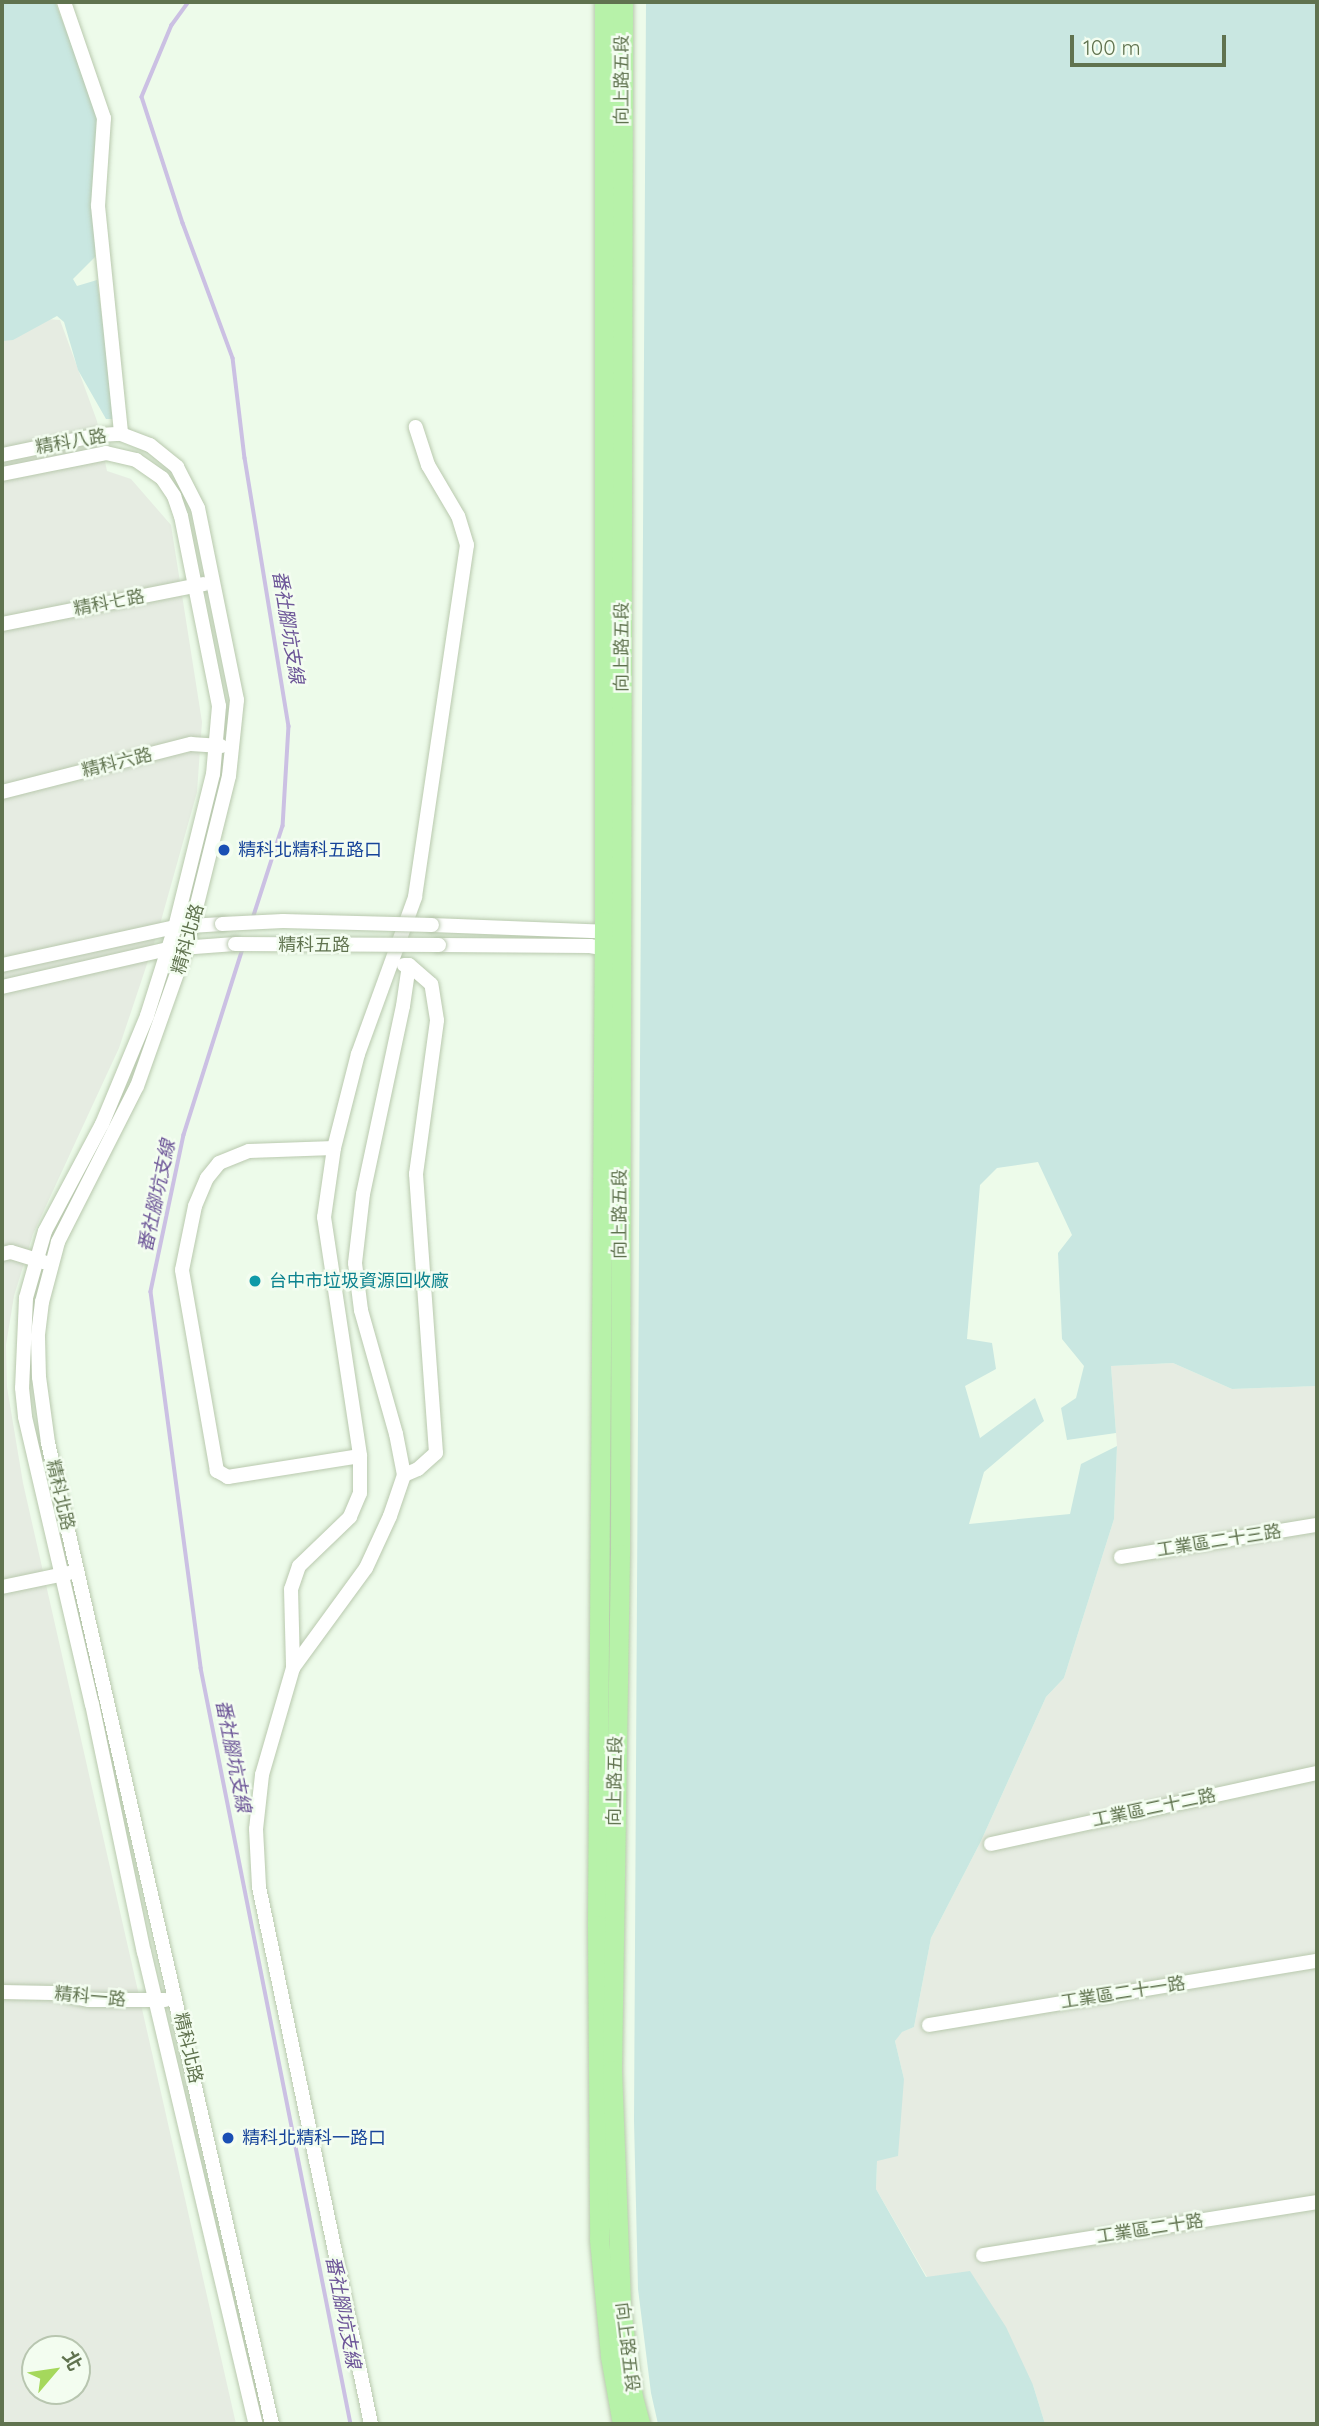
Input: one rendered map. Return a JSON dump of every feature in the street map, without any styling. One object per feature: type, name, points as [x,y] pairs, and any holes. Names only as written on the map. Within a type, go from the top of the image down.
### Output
[{"type":"main road","name":"向上路五段","points":[[604,2],[617,941],[620,1554],[612,2070],[621,2309],[633,2398],[640,2424]]},
{"type":"main road","name":"向上路五段","points":[[622,2424],[610,2356],[599,2239],[597,1926],[617,941],[623,2]]},
{"type":"street","points":[[64,2],[104,118],[98,206],[121,434]]},
{"type":"street","points":[[371,2424],[259,1887],[256,1829],[262,1775],[293,1668],[291,1589],[299,1566],[350,1517],[360,1493],[360,1456],[324,1217],[334,1148],[358,1054],[419,882],[467,545],[458,516],[428,465],[416,427]]},
{"type":"street","name":"精科八路","points":[[2,455],[99,435],[121,434],[160,452],[184,477],[198,508],[215,582]]},
{"type":"street","name":"精科八路","points":[[2,474],[106,453],[127,456],[146,465],[162,478],[178,505],[196,586]]},
{"type":"street","name":"精科七路","points":[[2,624],[215,582]]},
{"type":"street","name":"精科北路","points":[[215,582],[237,701],[229,776],[193,925],[137,1086],[62,1232],[42,1302],[38,1336],[39,1377],[48,1443],[177,1998],[272,2424]]},
{"type":"street","name":"精科北路","points":[[196,586],[219,706],[213,774],[169,949],[135,1049],[102,1124],[45,1231],[26,1298],[22,1388],[25,1417],[157,2002],[256,2424]]},
{"type":"street","name":"精科六路","points":[[2,792],[191,744],[214,747],[233,745]]},
{"type":"street","name":"精科五路","points":[[2,965],[175,927],[283,921],[432,925],[617,941]]},
{"type":"street","name":"精科五路","points":[[2,987],[169,949],[235,944],[439,945],[617,941]]},
{"type":"street","points":[[388,966],[409,965],[431,984],[437,1020],[416,1174],[436,1452],[418,1469],[404,1475]]},
{"type":"street","points":[[293,1668],[366,1568],[390,1516],[404,1475],[396,1434],[360,1310],[355,1263],[363,1194],[403,1006],[409,965]]},
{"type":"street","points":[[334,1148],[249,1151],[219,1163],[206,1178],[195,1206],[182,1270],[217,1471],[228,1477],[360,1456]]},
{"type":"street","points":[[2,1254],[11,1252],[52,1265]]},
{"type":"street","name":"工業區二十三路","points":[[1121,1558],[1317,1525]]},
{"type":"street","points":[[2,1587],[77,1572]]},
{"type":"street","name":"工業區二十二路","points":[[991,1844],[1317,1773]]},
{"type":"street","name":"工業區二十一路","points":[[929,2025],[1317,1961]]},
{"type":"street","name":"精科一路","points":[[2,1992],[157,2002],[177,1998]]},
{"type":"street","name":"工業區二十路","points":[[983,2255],[1317,2203]]},
{"type":"shaded area","points":[[2,2],[55,2],[98,112],[95,257],[73,279],[77,286],[97,280],[116,419],[106,419],[78,370],[64,322],[57,316],[13,340],[2,341]]},
{"type":"shaded area","points":[[646,2],[1317,2],[1317,1386],[1232,1389],[1173,1363],[1111,1366],[1116,1433],[1067,1440],[1061,1408],[1076,1398],[1084,1366],[1062,1339],[1058,1253],[1072,1235],[1038,1162],[997,1168],[980,1185],[967,1339],[992,1343],[996,1369],[965,1386],[980,1438],[1035,1398],[1044,1421],[984,1472],[969,1524],[1070,1514],[1081,1464],[1117,1446],[1114,1519],[1064,1678],[1046,1697],[981,1841],[931,1938],[914,2027],[902,2032],[895,2041],[904,2079],[898,2156],[877,2161],[876,2189],[926,2277],[970,2271],[1006,2327],[1033,2385],[1045,2424],[658,2424],[651,2393],[638,2289],[634,2121]]},
{"type":"shaded area","points":[[32,318],[60,320],[97,421],[107,471],[131,479],[171,525],[202,722],[197,792],[159,928],[119,1048],[33,1234],[14,1296],[6,1345],[7,1387],[23,1483],[236,2424],[2,2424],[2,328]]},
{"type":"shaded area","points":[[1173,1363],[1232,1389],[1317,1386],[1317,2424],[1045,2424],[1033,2385],[927,2277],[876,2189],[877,2160],[904,2079],[895,2041],[901,2032],[914,2027],[931,1938],[981,1841],[1046,1697],[1064,1678],[1114,1519],[1117,1446],[1111,1366]]},
{"type":"waterway","name":"番社腳坑支線","points":[[189,2],[172,25],[142,97],[183,223],[233,358],[245,458],[289,726],[283,826],[253,919]]},
{"type":"waterway","name":"番社腳坑支線","points":[[243,949],[184,1135],[151,1292],[201,1668],[351,2424]]},
{"type":"place","name":"精科北精科五路口","points":[[224,850]]},
{"type":"place","name":"台中市垃圾資源回收廠","points":[[255,1281]]},
{"type":"place","name":"精科北精科一路口","points":[[228,2138]]}]
